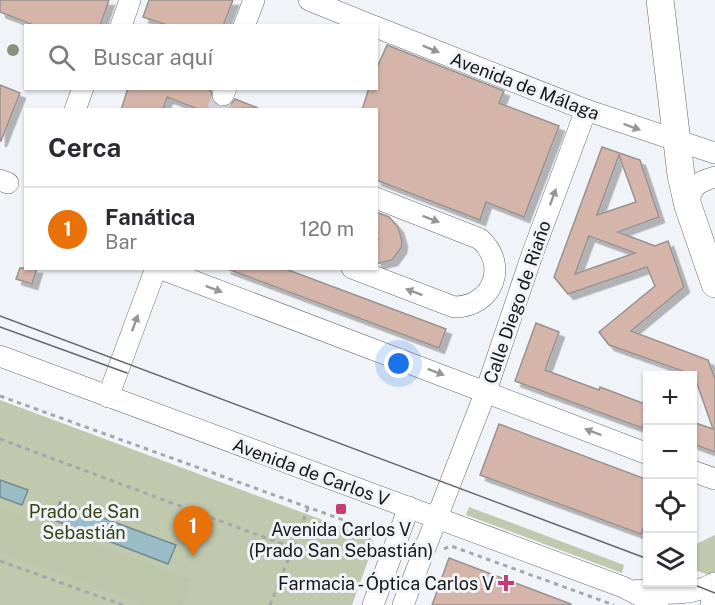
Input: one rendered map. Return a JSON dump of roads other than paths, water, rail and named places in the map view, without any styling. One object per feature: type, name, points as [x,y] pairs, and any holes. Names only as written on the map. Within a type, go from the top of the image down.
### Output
[{"type":"main road","points":[[660,0],[675,139],[688,206],[715,284]]},
{"type":"street","points":[[122,24],[130,0]]},
{"type":"street","points":[[245,24],[254,0]]},
{"type":"street","name":"Avenida de Málaga","points":[[309,0],[370,24]]},
{"type":"street","name":"Avenida de Málaga","points":[[378,27],[586,110],[715,153]]},
{"type":"street","points":[[76,108],[81,90]]},
{"type":"street","name":"Calle Diego de Riaño","points":[[436,517],[486,391],[532,255],[586,110]]},
{"type":"street","points":[[688,206],[694,185],[699,181],[715,177]]},
{"type":"street","points":[[357,270],[454,307],[463,307],[480,300],[492,287],[495,279],[495,261],[492,252],[480,239],[378,199]]},
{"type":"street","points":[[108,397],[156,270]]},
{"type":"street","points":[[162,270],[643,452]]},
{"type":"street","name":"Avenida de Carlos V","points":[[0,356],[436,517],[626,598],[658,605]]},
{"type":"street","points":[[697,472],[715,479]]},
{"type":"street","points":[[373,605],[409,507]]},
{"type":"street","points":[[403,605],[436,517]]},
{"type":"street","name":"Avenida de Carlos V","points":[[626,598],[699,591],[715,583]]},
{"type":"water","points":[[0,480],[28,490],[22,505],[0,497]]},
{"type":"water","points":[[60,502],[176,545],[168,564],[54,520]]},
{"type":"tunnel","points":[[219,108],[223,95]]},
{"type":"tram line","points":[[0,316],[643,557]]},
{"type":"tram line","points":[[0,327],[127,373]]},
{"type":"tram line","points":[[697,586],[715,593]]},
{"type":"place","name":"Avenida Carlos V (Prado San Sebastián)","points":[[341,509]]},
{"type":"place","name":"Fanática","points":[[193,556]]},
{"type":"place","name":"Farmacia - Óptica Carlos V","points":[[506,583]]},
{"type":"park label","name":"Prado de San Sebastián","points":[[84,521]]}]
